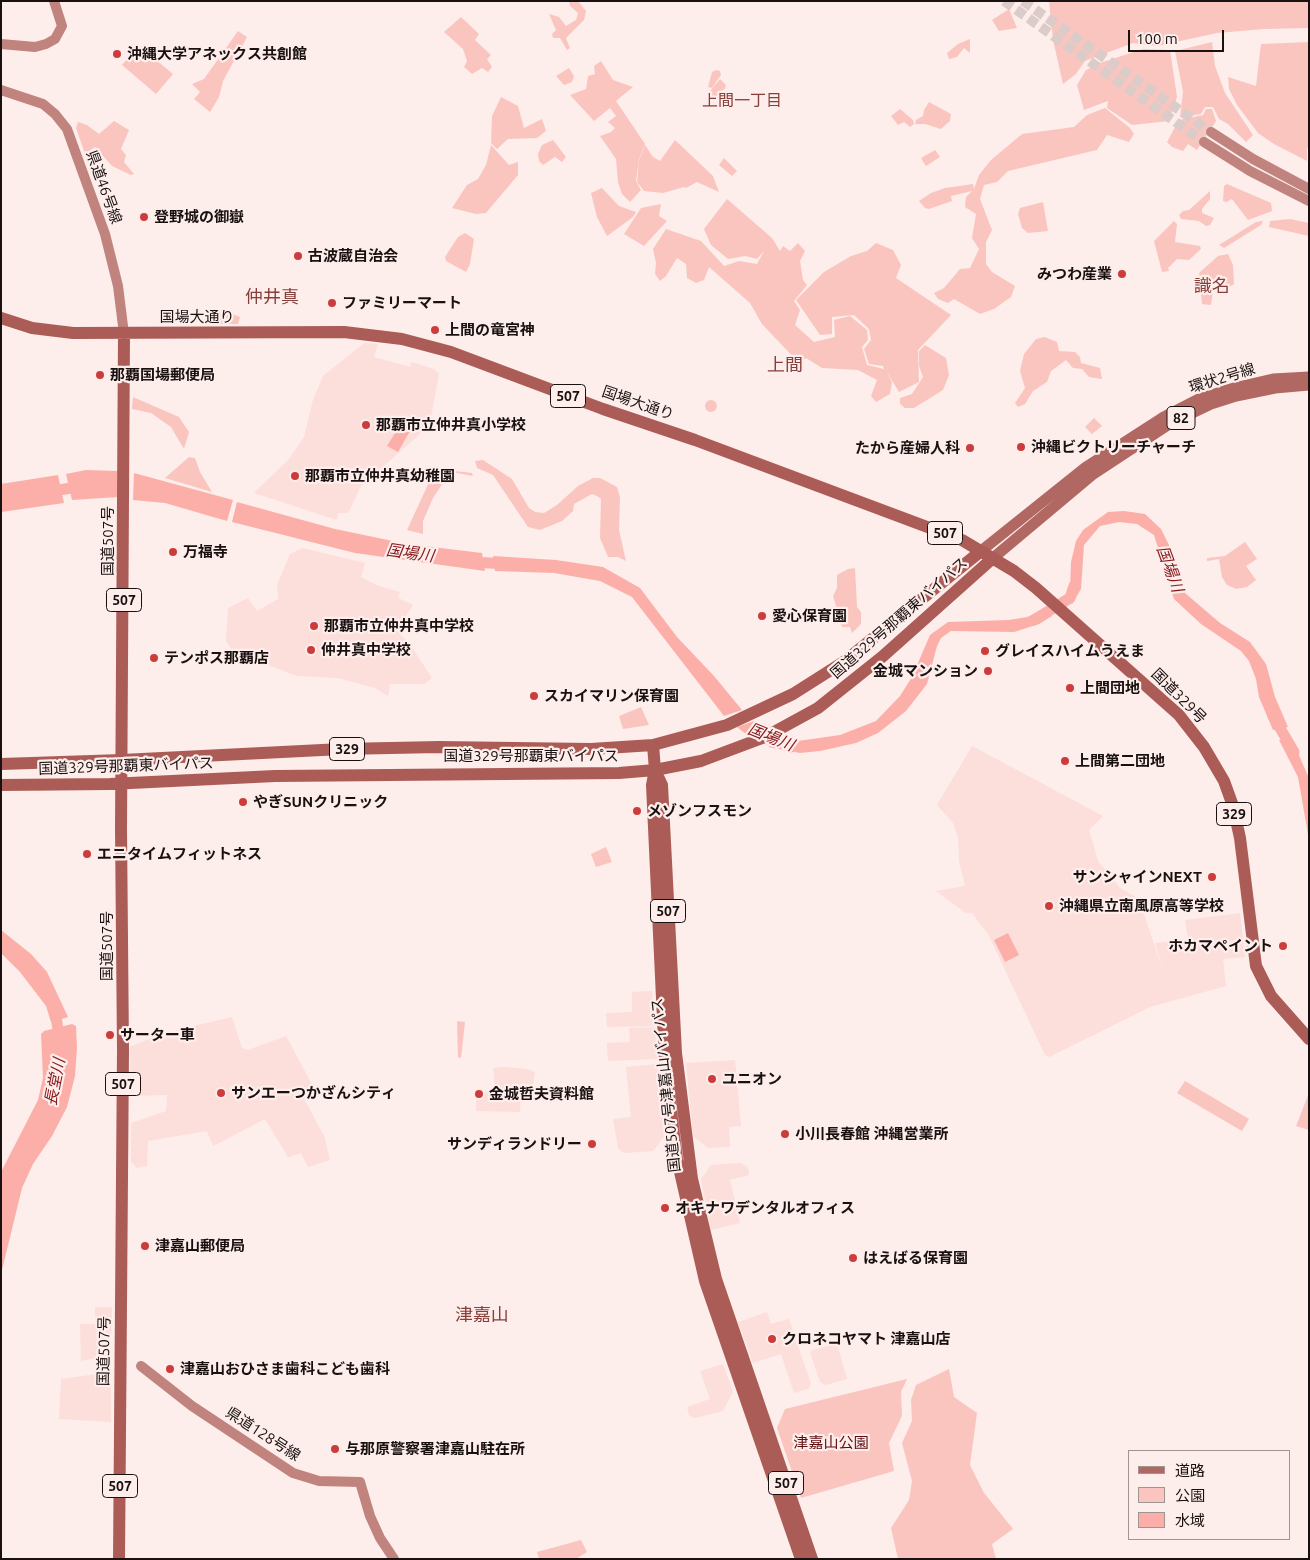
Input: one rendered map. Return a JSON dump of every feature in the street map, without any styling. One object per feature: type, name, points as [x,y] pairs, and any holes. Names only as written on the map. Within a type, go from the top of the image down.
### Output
[{"type":"highway","name":"507","points":[[1,318],[54,332],[124,334]]},
{"type":"highway","name":"国場大通り","points":[[124,334],[344,332],[388,336],[423,344],[695,440],[906,518],[962,540],[982,551]]},
{"type":"highway","name":"国道507号","points":[[119,1559],[123,1050],[124,334]]},
{"type":"highway","name":"国道329号","points":[[982,551],[1048,598],[1070,617],[1179,715],[1199,739],[1219,771],[1233,806],[1240,838],[1252,947],[1256,966],[1265,987],[1280,1008],[1309,1039]]},
{"type":"highway","name":"国道329号那覇東バイパス","points":[[1,764],[342,749],[439,747],[590,749],[653,745],[727,725],[754,714],[792,694],[845,661],[982,551]]},
{"type":"highway","name":"国道329号那覇東バイパス","points":[[1,785],[122,783],[276,776],[611,773],[655,770],[687,764],[747,745],[789,725],[848,686],[993,558]]},
{"type":"highway","name":"国道507号津嘉山バイパス","points":[[653,745],[655,770],[652,789],[665,1062],[677,1159],[705,1281],[801,1559]]},
{"type":"highway","name":"国道507号津嘉山バイパス","points":[[655,770],[662,785],[675,1043],[683,1120],[692,1179],[716,1279],[812,1559]]},
{"type":"main road","points":[[1,44],[35,47],[55,39],[62,26],[54,1]]},
{"type":"main road","name":"県道46号線","points":[[1,90],[43,104],[55,114],[66,129],[105,234],[118,286],[124,334]]},
{"type":"main road","points":[[1211,132],[1253,159],[1309,189]]},
{"type":"main road","points":[[1204,142],[1250,171],[1309,201]]},
{"type":"main road","name":"環状2号線","points":[[982,551],[1080,472],[1162,418],[1199,399],[1234,388],[1267,380],[1305,381]]},
{"type":"main road","name":"環状2号線","points":[[993,558],[1092,475],[1171,423],[1221,400],[1305,381]]},
{"type":"main road","name":"県道128号線","points":[[141,1366],[192,1406],[293,1473],[319,1481],[360,1482],[370,1516],[380,1538],[394,1559]]},
{"type":"shaded area","name":"那覇市立仲井真小学校","points":[[364,343],[378,344],[374,357],[410,367],[412,362],[434,369],[439,374],[431,417],[420,434],[361,486],[348,513],[338,513],[337,520],[254,493],[289,459],[304,437],[313,400],[323,376]]},
{"type":"shaded area","name":"那覇市立仲井真中学校","points":[[302,548],[365,563],[361,577],[379,586],[400,592],[398,598],[413,605],[404,619],[400,634],[409,643],[432,678],[424,684],[390,684],[388,696],[375,688],[338,678],[297,676],[233,652],[226,641],[228,608],[248,598],[257,611],[278,599],[277,585],[290,554]]},
{"type":"shaded area","name":"沖縄県立南風原高等学校","points":[[972,746],[1103,816],[1089,830],[1098,861],[1120,888],[1139,899],[1163,971],[1155,943],[1188,939],[1185,920],[1240,913],[1245,957],[1223,959],[1226,986],[1150,1007],[1049,1057],[1045,1055],[988,934],[972,913],[966,913],[936,891],[965,886],[959,861],[958,837],[953,823],[937,805]]},
{"type":"shaded area","points":[[652,991],[654,1026],[607,1027],[606,1013],[632,1012],[632,992]]},
{"type":"shaded area","name":"サンエーつかざんシティ","points":[[232,1017],[242,1048],[248,1050],[286,1036],[315,1090],[303,1097],[324,1136],[330,1160],[308,1167],[301,1153],[288,1157],[265,1119],[213,1146],[207,1131],[148,1141],[147,1166],[137,1168],[131,1162],[131,1123],[166,1111],[167,1095],[131,1096],[130,1047],[164,1033]]},
{"type":"shaded area","points":[[655,1027],[657,1059],[608,1061],[607,1043],[630,1042],[629,1028]]},
{"type":"shaded area","points":[[735,1060],[741,1126],[729,1127],[730,1147],[708,1148],[693,1136],[686,1063]]},
{"type":"shaded area","points":[[657,1064],[664,1137],[653,1151],[624,1153],[618,1148],[613,1119],[631,1117],[626,1067]]},
{"type":"shaded area","points":[[493,1068],[526,1069],[535,1072],[533,1085],[521,1093],[520,1112],[476,1111],[476,1093],[495,1091]]},
{"type":"shaded area","points":[[741,1163],[748,1167],[749,1175],[730,1180],[740,1223],[711,1230],[701,1179],[711,1165]]},
{"type":"shaded area","points":[[95,1307],[112,1307],[111,1337],[95,1358],[81,1361],[80,1324],[95,1324]]},
{"type":"shaded area","points":[[767,1312],[771,1324],[789,1319],[811,1384],[808,1389],[794,1393],[781,1354],[753,1363],[738,1322]]},
{"type":"shaded area","points":[[837,1344],[847,1379],[826,1385],[820,1382],[810,1353],[812,1350]]},
{"type":"shaded area","points":[[723,1364],[733,1392],[723,1411],[695,1418],[689,1415],[687,1407],[710,1399],[700,1371]]},
{"type":"shaded area","points":[[97,1374],[111,1386],[111,1422],[59,1419],[61,1379]]},
{"type":"green space","points":[[569,1],[578,1],[586,11],[584,20],[566,38],[570,48],[567,50],[560,38],[553,38],[552,34],[556,30],[549,14],[559,17],[566,26],[576,20],[578,13],[570,6]]},
{"type":"green space","points":[[1049,1],[1309,1],[1309,28],[1217,33],[1157,46],[1133,43],[1085,61],[1076,74],[1063,84],[1053,40]]},
{"type":"green space","points":[[1009,9],[1017,28],[999,31],[992,20]]},
{"type":"green space","points":[[461,17],[479,34],[475,40],[491,55],[487,59],[492,67],[488,72],[482,68],[472,74],[464,67],[467,61],[463,49],[444,32]]},
{"type":"green space","points":[[238,31],[247,37],[223,81],[219,97],[210,112],[194,99],[200,92],[192,84],[204,79]]},
{"type":"green space","points":[[970,39],[970,53],[964,48],[957,57],[949,59],[947,53],[958,44]]},
{"type":"green space","points":[[1212,42],[1215,66],[1225,93],[1253,135],[1246,142],[1228,124],[1219,119],[1213,107],[1205,107],[1201,114],[1180,117],[1183,92],[1175,51]]},
{"type":"green space","points":[[1309,42],[1309,150],[1307,147],[1307,161],[1274,144],[1258,133],[1237,105],[1229,89],[1228,77],[1256,86],[1261,44]]},
{"type":"green space","points":[[139,46],[173,74],[156,94],[122,65]]},
{"type":"green space","points":[[1143,49],[1170,50],[1177,97],[1169,121],[1132,125],[1107,108],[1108,101],[1084,110],[1077,85],[1086,70],[1103,62]]},
{"type":"green space","points":[[601,61],[613,80],[633,87],[616,101],[645,144],[639,160],[636,181],[641,190],[630,202],[622,194],[618,182],[616,159],[600,136],[611,132],[615,128],[608,122],[616,116],[610,108],[594,121],[570,95],[586,89],[588,76],[595,74],[594,66]]},
{"type":"green space","points":[[569,68],[574,76],[572,82],[564,85],[556,76]]},
{"type":"green space","points":[[720,71],[721,75],[712,88],[708,87],[712,72]]},
{"type":"green space","points":[[720,79],[726,85],[725,89],[716,93],[719,95],[717,98],[707,100],[708,94],[713,92],[710,91]]},
{"type":"green space","points":[[501,97],[518,106],[524,128],[542,119],[546,131],[537,138],[508,139],[497,149],[491,143],[492,116]]},
{"type":"green space","points":[[929,102],[951,114],[950,121],[941,129],[925,124],[915,124],[916,120],[923,116]]},
{"type":"green space","points":[[1105,108],[1130,128],[1134,134],[1129,142],[1107,135],[1097,150],[1008,171],[997,182],[984,185],[980,199],[992,230],[986,242],[986,264],[992,272],[1015,286],[1011,297],[994,309],[980,314],[954,299],[948,303],[938,299],[934,293],[944,288],[960,269],[970,268],[979,249],[972,238],[976,214],[965,207],[966,197],[972,191],[951,196],[952,201],[929,209],[925,208],[919,201],[931,193],[945,188],[973,184],[974,189],[979,175],[991,160],[1022,134],[1074,127],[1087,115]]},
{"type":"green space","points":[[900,109],[913,120],[914,124],[910,127],[904,122],[898,125],[891,116]]},
{"type":"green space","points":[[1206,109],[1212,109],[1216,121],[1197,150],[1188,144],[1183,151],[1172,147],[1167,142],[1179,120],[1203,115]]},
{"type":"green space","points":[[114,121],[129,130],[121,149],[126,155],[124,162],[134,174],[131,175],[112,166],[95,147],[85,154],[76,128],[78,122],[87,125],[99,134]]},
{"type":"green space","points":[[553,140],[566,157],[562,162],[555,157],[543,165],[539,161],[538,154],[542,145]]},
{"type":"green space","points":[[675,140],[713,176],[719,192],[697,182],[686,188],[663,193],[644,191],[637,182],[639,161],[645,145],[653,157],[660,161]]},
{"type":"green space","points":[[491,145],[509,165],[518,162],[518,175],[486,213],[476,214],[452,208],[467,185],[478,179],[486,165]]},
{"type":"green space","points":[[935,150],[940,157],[926,166],[921,158]]},
{"type":"green space","points":[[724,158],[737,171],[732,176],[719,165]]},
{"type":"green space","points":[[1227,184],[1271,203],[1272,211],[1248,220],[1232,199],[1226,202],[1223,201],[1224,186]]},
{"type":"green space","points":[[602,188],[619,206],[636,212],[633,217],[607,236],[597,217],[591,193]]},
{"type":"green space","points":[[1210,191],[1210,199],[1202,209],[1202,213],[1214,218],[1210,225],[1206,226],[1199,221],[1181,219],[1179,215],[1183,211],[1189,210]]},
{"type":"green space","points":[[727,199],[772,238],[780,251],[783,246],[790,251],[798,243],[805,251],[800,261],[803,280],[807,285],[794,301],[800,310],[795,325],[814,342],[835,337],[834,320],[850,316],[867,330],[868,340],[862,347],[867,365],[884,369],[883,366],[869,364],[864,349],[871,340],[869,329],[854,315],[832,317],[832,334],[820,335],[796,300],[824,272],[851,256],[867,251],[876,243],[893,250],[901,265],[896,278],[951,315],[918,350],[919,382],[899,392],[887,372],[892,382],[890,394],[876,402],[871,396],[877,380],[858,370],[822,368],[806,358],[798,362],[762,324],[750,303],[709,267],[704,280],[696,283],[687,278],[686,264],[677,258],[666,276],[660,281],[655,274],[656,263],[653,249],[666,229],[701,241],[724,266],[739,261],[757,264],[764,251],[757,259],[745,256],[728,259],[711,245],[704,229]]},
{"type":"green space","points":[[1043,202],[1048,231],[1028,233],[1022,228],[1018,214],[1020,208]]},
{"type":"green space","points":[[661,204],[659,216],[667,221],[644,246],[624,234],[641,208]]},
{"type":"green space","points":[[1290,219],[1309,223],[1309,236],[1269,227],[1270,221]]},
{"type":"green space","points":[[1174,221],[1177,224],[1175,242],[1200,246],[1201,249],[1189,260],[1177,259],[1168,268],[1169,271],[1162,272],[1154,241]]},
{"type":"green space","points":[[1263,221],[1261,225],[1224,248],[1219,245],[1256,222]]},
{"type":"green space","points":[[465,233],[474,239],[470,264],[466,272],[446,261],[445,257],[458,237]]},
{"type":"green space","points":[[1228,254],[1233,265],[1234,284],[1223,291],[1213,292],[1211,305],[1202,304],[1199,273],[1218,256]]},
{"type":"green space","points":[[219,313],[230,313],[240,317],[238,324],[216,324]]},
{"type":"green space","points":[[1045,337],[1057,342],[1059,351],[1075,352],[1080,357],[1081,363],[1100,368],[1102,379],[1089,377],[1082,369],[1073,368],[1066,360],[1051,371],[1047,382],[1033,391],[1025,404],[1018,407],[1015,403],[1025,388],[1020,371],[1024,354],[1036,339]]},
{"type":"green space","points":[[925,345],[946,358],[949,375],[943,390],[914,408],[905,408],[900,404],[900,398],[912,394],[923,377],[919,366],[919,351]]},
{"type":"green space","points":[[133,397],[179,417],[189,432],[184,449],[171,427],[151,413],[132,409]]},
{"type":"green space","points":[[709,400],[713,400],[717,406],[713,412],[709,412],[705,408],[705,404]]},
{"type":"green space","points":[[1094,418],[1102,426],[1092,434],[1085,427]]},
{"type":"green space","points":[[189,457],[195,458],[200,472],[212,492],[165,478]]},
{"type":"green space","points":[[483,460],[512,479],[529,508],[535,512],[544,513],[557,505],[578,486],[593,478],[600,478],[617,487],[620,497],[619,530],[626,561],[618,557],[608,557],[600,538],[601,499],[597,496],[592,494],[574,504],[573,511],[562,521],[540,530],[528,527],[493,475],[477,468],[475,461]]},
{"type":"green space","points":[[444,468],[448,474],[455,471],[472,473],[473,476],[457,473],[447,477],[433,498],[423,521],[423,534],[407,530],[430,480]]},
{"type":"green space","points":[[1245,542],[1257,559],[1246,566],[1256,580],[1247,587],[1236,589],[1227,585],[1222,577],[1219,559],[1207,561],[1207,558],[1225,556]]},
{"type":"green space","points":[[855,568],[857,607],[861,612],[861,624],[852,633],[850,627],[842,627],[833,596],[837,588],[837,575],[848,569]]},
{"type":"green space","points":[[641,707],[649,725],[623,729],[619,716]]},
{"type":"green space","points":[[606,847],[612,862],[596,867],[591,854]]},
{"type":"green space","points":[[457,1021],[465,1022],[461,1058],[458,1057]]},
{"type":"green space","points":[[1185,1081],[1249,1119],[1242,1131],[1177,1093]]},
{"type":"green space","points":[[1309,1093],[1309,1130],[1296,1126]]},
{"type":"green space","points":[[949,1369],[954,1397],[977,1413],[970,1465],[984,1493],[1013,1529],[992,1544],[996,1559],[898,1559],[891,1528],[909,1500],[912,1481],[902,1443],[912,1421],[911,1400],[916,1385]]},
{"type":"green space","name":"津嘉山公園","points":[[907,1379],[901,1392],[902,1416],[889,1443],[894,1471],[801,1498],[777,1428],[785,1409]]},
{"type":"green space","points":[[581,1540],[587,1552],[576,1559],[539,1559],[537,1552]]},
{"type":"water","points":[[400,425],[410,431],[398,452],[387,446]]},
{"type":"water","points":[[86,470],[118,471],[118,497],[72,500],[66,474]]},
{"type":"water","points":[[134,473],[233,500],[227,521],[165,503],[133,500]]},
{"type":"water","points":[[58,475],[64,503],[1,512],[1,484]]},
{"type":"water","points":[[237,502],[335,529],[407,544],[482,553],[485,571],[355,553],[232,522]]},
{"type":"water","points":[[1124,511],[1145,514],[1161,529],[1169,545],[1185,593],[1220,623],[1250,642],[1266,664],[1275,697],[1288,727],[1273,730],[1259,697],[1256,679],[1249,661],[1241,651],[1201,624],[1174,599],[1154,535],[1137,524],[1119,522],[1100,526],[1084,545],[1081,589],[1072,604],[1064,596],[1070,589],[1071,562],[1076,541],[1083,530],[1108,512]]},
{"type":"water","points":[[493,556],[556,560],[603,567],[640,588],[677,637],[714,676],[742,710],[724,716],[632,597],[600,581],[554,573],[495,571]]},
{"type":"water","points":[[1044,610],[1052,616],[1039,624],[1014,632],[951,631],[941,638],[927,684],[906,711],[878,733],[856,743],[820,751],[800,753],[768,747],[788,738],[798,741],[840,735],[876,721],[900,696],[912,677],[930,635],[948,622],[1009,620],[1027,617]]},
{"type":"water","points":[[754,721],[771,729],[751,738],[737,727]]},
{"type":"water","points":[[1292,739],[1308,776],[1309,840],[1298,777],[1279,740]]},
{"type":"water","points":[[1,930],[31,954],[47,972],[68,1017],[51,1022],[46,1006],[20,972],[1,953]]},
{"type":"water","points":[[1008,933],[1019,955],[1005,962],[994,940]]},
{"type":"water","points":[[72,1024],[76,1026],[77,1048],[75,1076],[67,1107],[52,1136],[33,1164],[22,1188],[1,1274],[1,1172],[38,1100],[43,1078],[41,1034],[44,1031]]},
{"type":"waterway","name":"国場川","points":[[47,492],[83,486]]},
{"type":"waterway","name":"国場川","points":[[470,562],[509,564]]},
{"type":"waterway","name":"国場川","points":[[1034,620],[1070,598],[1074,586]]},
{"type":"waterway","name":"国場川","points":[[1273,716],[1294,752]]},
{"type":"waterway","name":"国場川","points":[[757,735],[791,747]]},
{"type":"waterway","name":"長堂川","points":[[54,1005],[60,1041]]},
{"type":"tunnel","points":[[1004,1],[1204,142]]},
{"type":"tunnel","points":[[1023,1],[1211,132]]},
{"type":"place","name":"沖縄大学アネックス共創館","points":[[117,54]]},
{"type":"place","name":"登野城の御嶽","points":[[144,217]]},
{"type":"place","name":"古波蔵自治会","points":[[298,256]]},
{"type":"place","name":"みつわ産業","points":[[1122,274]]},
{"type":"place","name":"ファミリーマート","points":[[332,303]]},
{"type":"place","name":"上間の竜宮神","points":[[435,330]]},
{"type":"place","name":"那覇国場郵便局","points":[[100,375]]},
{"type":"place","name":"那覇市立仲井真小学校","points":[[366,425]]},
{"type":"place","name":"沖縄ビクトリーチャーチ","points":[[1021,447]]},
{"type":"place","name":"たから産婦人科","points":[[970,448]]},
{"type":"place","name":"那覇市立仲井真幼稚園","points":[[295,476]]},
{"type":"place","name":"万福寺","points":[[173,552]]},
{"type":"place","name":"愛心保育園","points":[[762,616]]},
{"type":"place","name":"那覇市立仲井真中学校","points":[[314,626]]},
{"type":"place","name":"仲井真中学校","points":[[311,650]]},
{"type":"place","name":"グレイスハイムうえま","points":[[985,651]]},
{"type":"place","name":"テンポス那覇店","points":[[154,658]]},
{"type":"place","name":"金城マンション","points":[[988,671]]},
{"type":"place","name":"上間団地","points":[[1070,688]]},
{"type":"place","name":"スカイマリン保育園","points":[[534,696]]},
{"type":"place","name":"上間第二団地","points":[[1065,761]]},
{"type":"place","name":"やぎSUNクリニック","points":[[243,802]]},
{"type":"place","name":"メゾンフスモン","points":[[637,811]]},
{"type":"place","name":"エニタイムフィットネス","points":[[87,854]]},
{"type":"place","name":"サンシャインNEXT","points":[[1212,877]]},
{"type":"place","name":"沖縄県立南風原高等学校","points":[[1049,906]]},
{"type":"place","name":"ホカマペイント","points":[[1283,946]]},
{"type":"place","name":"サーター車","points":[[110,1035]]},
{"type":"place","name":"ユニオン","points":[[712,1079]]},
{"type":"place","name":"サンエーつかざんシティ","points":[[221,1093]]},
{"type":"place","name":"金城哲夫資料館","points":[[479,1094]]},
{"type":"place","name":"小川長春館 沖縄営業所","points":[[785,1134]]},
{"type":"place","name":"サンディランドリー","points":[[592,1144]]},
{"type":"place","name":"オキナワデンタルオフィス","points":[[665,1208]]},
{"type":"place","name":"津嘉山郵便局","points":[[145,1246]]},
{"type":"place","name":"はえばる保育園","points":[[853,1258]]},
{"type":"place","name":"クロネコヤマト 津嘉山店","points":[[772,1339]]},
{"type":"place","name":"津嘉山おひさま歯科こども歯科","points":[[170,1369]]},
{"type":"place","name":"与那原警察署津嘉山駐在所","points":[[335,1449]]},
{"type":"district","name":"上間一丁目","points":[[742,101]]},
{"type":"district","name":"識名","points":[[1212,286]]},
{"type":"district","name":"仲井真","points":[[272,297]]},
{"type":"district","name":"上間","points":[[785,365]]},
{"type":"district","name":"津嘉山","points":[[482,1315]]}]
